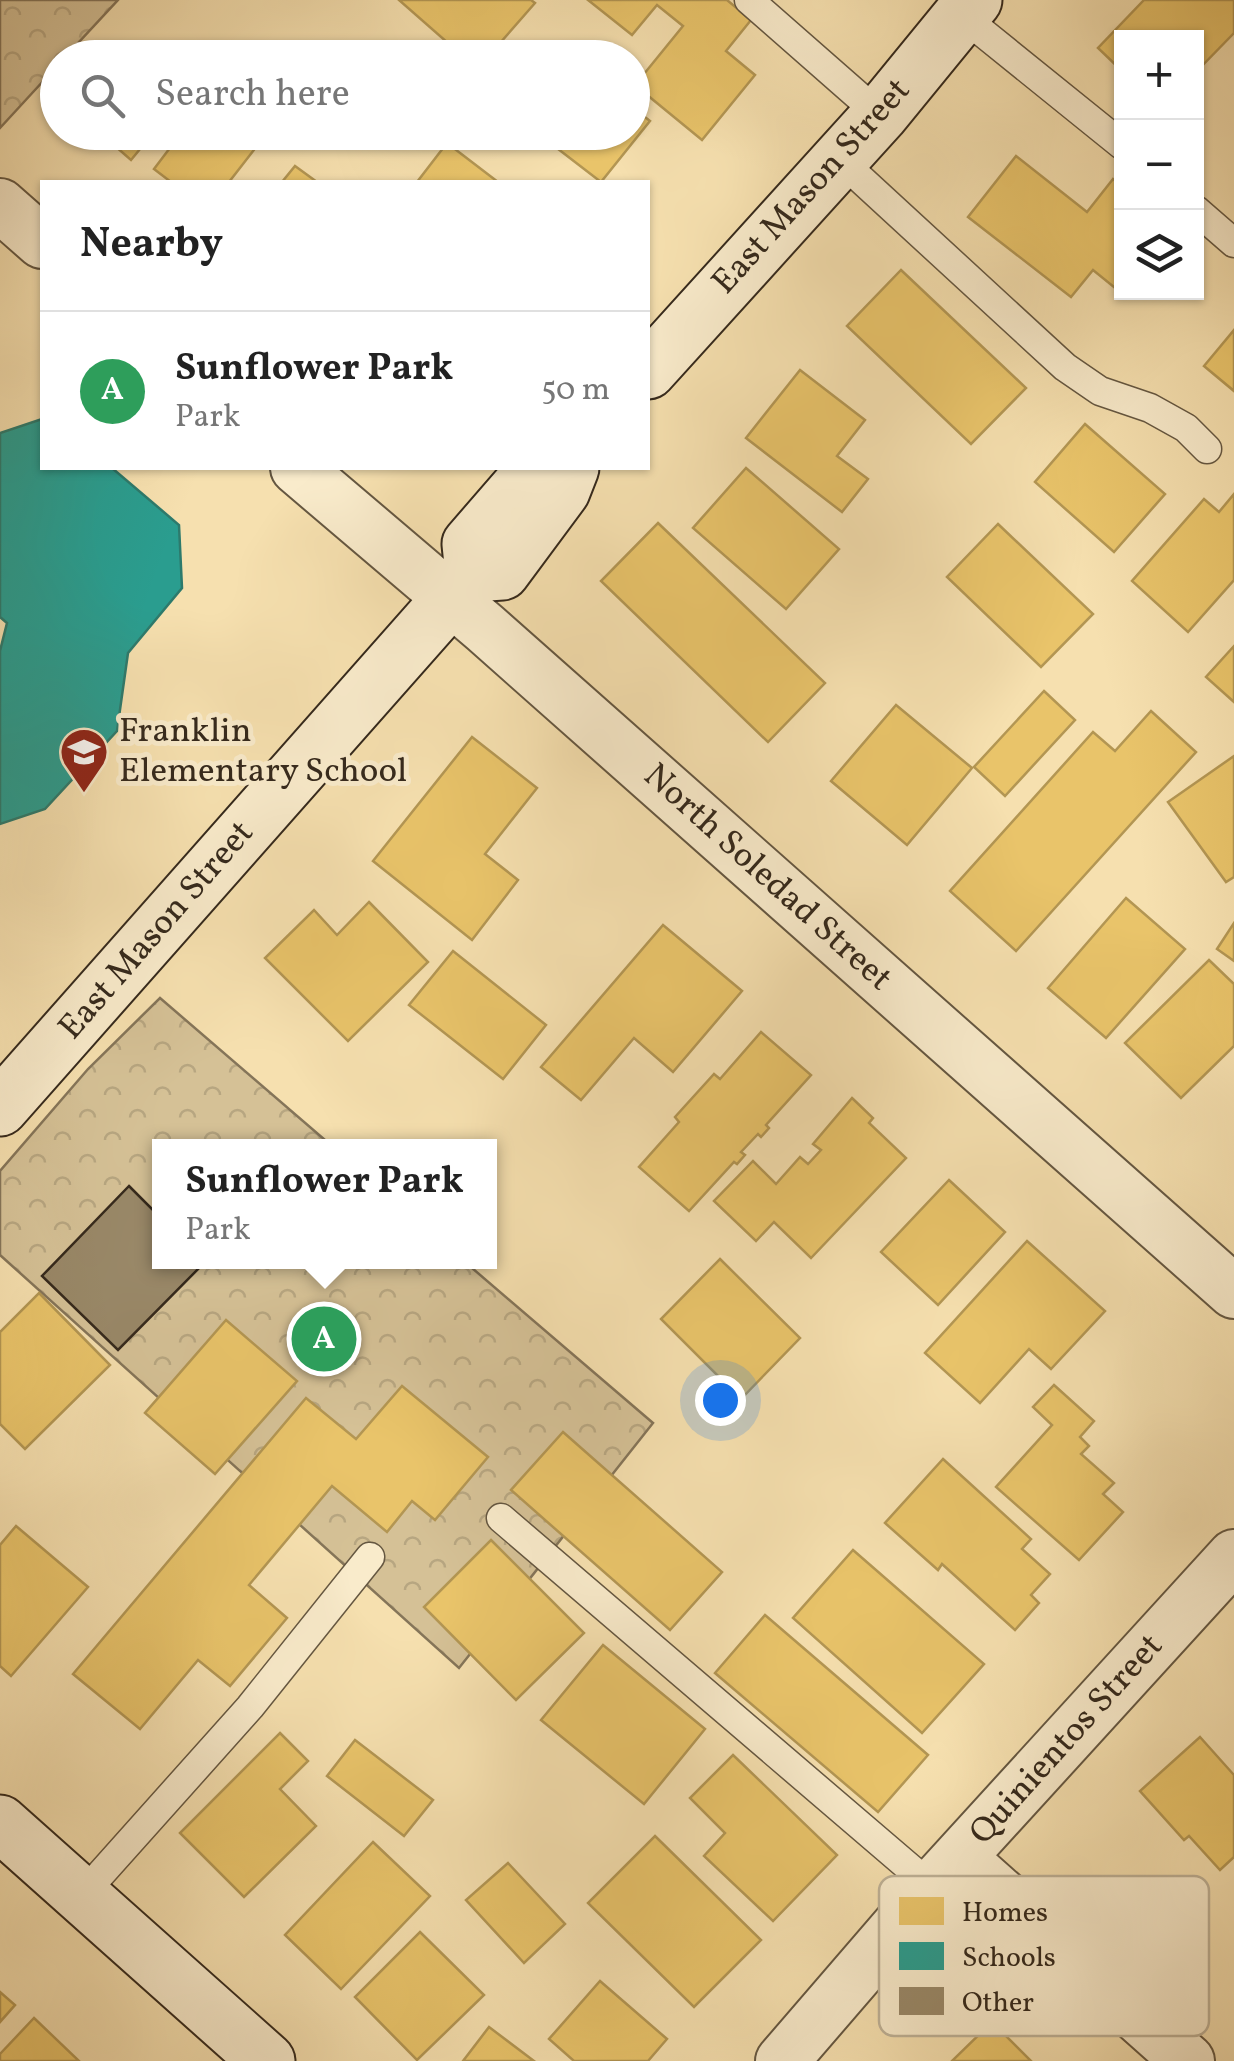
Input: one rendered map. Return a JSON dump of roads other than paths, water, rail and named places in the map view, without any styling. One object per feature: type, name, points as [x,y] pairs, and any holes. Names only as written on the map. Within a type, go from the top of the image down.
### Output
[{"type":"street","name":"East Mason Street","points":[[650,369],[880,114],[968,8]]},
{"type":"street","points":[[0,204],[40,240]]},
{"type":"street","name":"North Soledad Street","points":[[299,470],[461,586],[1234,1292]]},
{"type":"street","name":"East Mason Street","points":[[461,586],[470,544],[528,477],[540,470]]},
{"type":"street","name":"East Mason Street","points":[[5,1094],[461,586],[502,572],[562,490],[570,470]]},
{"type":"street","name":"Quinientos Street","points":[[943,1876],[1234,1556]]},
{"type":"street","points":[[0,1822],[267,2061]]},
{"type":"street","points":[[946,1873],[950,1876]]},
{"type":"street","name":"Quinientos Street","points":[[782,2061],[879,1950]]},
{"type":"street","points":[[1156,2036],[1188,2061]]},
{"type":"lane","points":[[748,0],[880,114]]},
{"type":"lane","points":[[968,8],[1114,138]]},
{"type":"lane","points":[[840,159],[1065,367],[1100,390],[1150,408],[1186,428],[1207,449]]},
{"type":"lane","points":[[1204,217],[1234,243]]},
{"type":"lane","points":[[501,1518],[946,1873]]},
{"type":"lane","points":[[82,1895],[250,1707],[370,1557]]},
{"type":"place","name":"Franklin Elementary School","points":[[84,794]]},
{"type":"place","name":"Sunflower Park","points":[[324,1339]]}]
